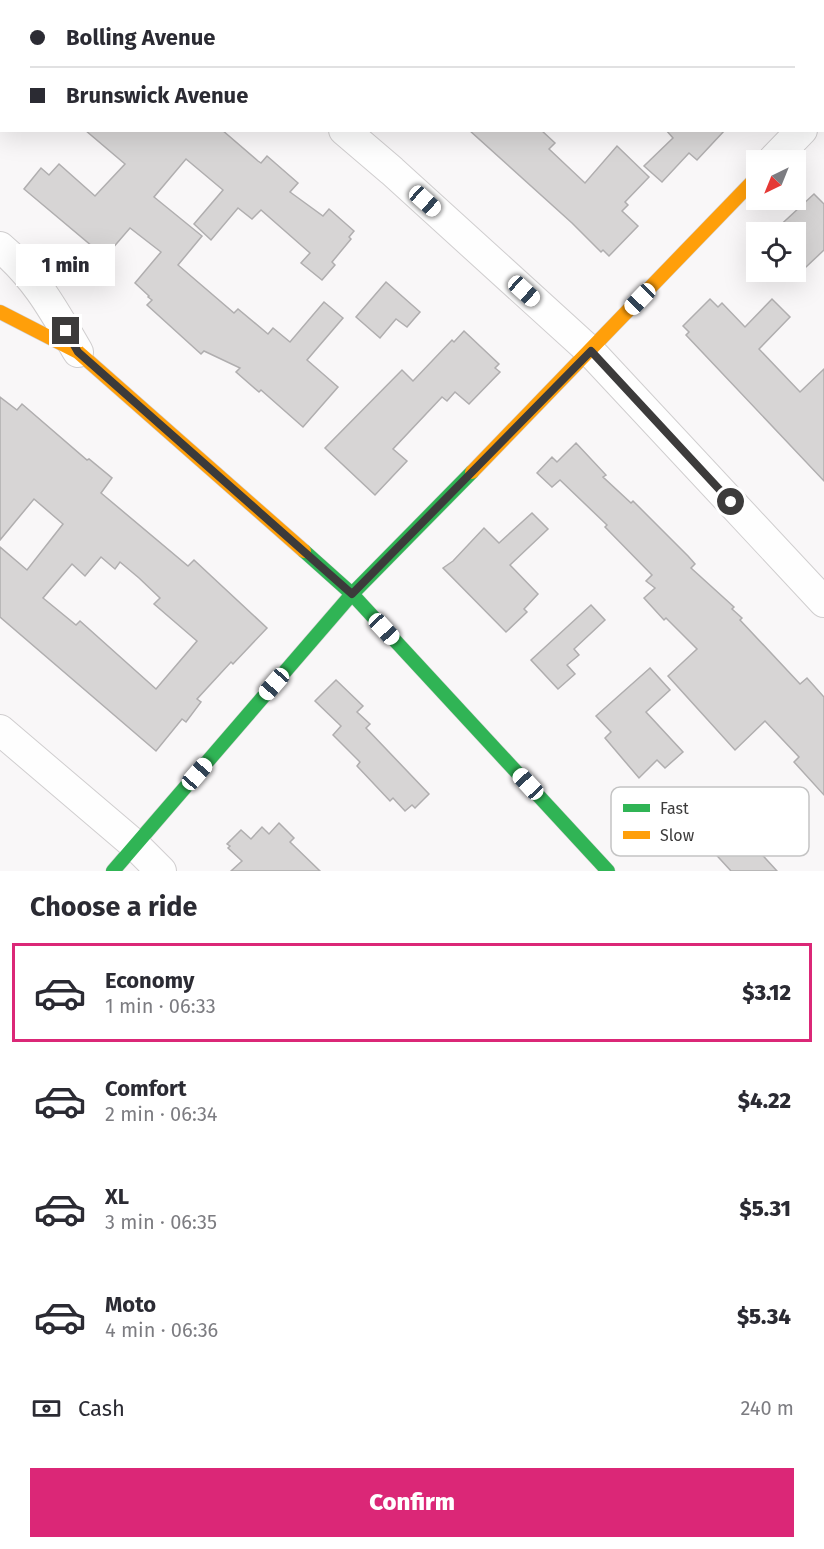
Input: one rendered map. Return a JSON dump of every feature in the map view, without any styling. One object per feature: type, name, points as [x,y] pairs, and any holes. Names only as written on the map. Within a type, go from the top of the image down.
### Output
[{"type":"street","points":[[346,132],[591,351],[824,602]]},
{"type":"street","points":[[783,150],[800,132]]},
{"type":"street","points":[[113,871],[352,594],[591,351],[746,188]]},
{"type":"street","points":[[0,247],[42,290],[78,352]]},
{"type":"street","points":[[0,312],[78,352],[352,594],[608,871]]},
{"type":"street","points":[[0,730],[135,845],[161,871]]},
{"type":"building","points":[[87,132],[224,132],[258,161],[261,163],[267,156],[298,183],[290,192],[323,216],[329,209],[354,231],[349,237],[351,239],[332,262],[335,265],[322,280],[301,263],[310,253],[261,210],[252,219],[238,208],[211,240],[194,224],[223,190],[186,159],[154,197],[202,236],[178,265],[234,313],[238,309],[268,334],[273,328],[290,342],[324,302],[343,318],[307,360],[338,387],[303,427],[261,390],[259,392],[236,372],[240,368],[204,351],[201,354],[147,305],[152,300],[135,283],[161,252],[130,228],[105,257],[24,189],[41,168],[49,175],[59,164],[95,196],[125,164]]},
{"type":"building","points":[[471,132],[543,132],[555,143],[549,149],[585,183],[617,146],[649,177],[625,202],[628,205],[622,211],[638,226],[609,256],[603,250],[601,252]]},
{"type":"building","points":[[668,132],[723,132],[697,160],[689,153],[662,182],[644,166],[673,138]]},
{"type":"building","points":[[814,194],[824,204],[824,250],[806,267],[806,222],[784,222],[797,210],[806,210],[806,201]]},
{"type":"building","points":[[386,282],[420,312],[407,327],[396,319],[380,338],[356,317]]},
{"type":"building","points":[[710,299],[718,307],[722,303],[745,327],[772,299],[790,317],[759,349],[800,392],[824,369],[824,481],[686,335],[689,332],[683,326]]},
{"type":"building","points":[[464,331],[499,364],[495,368],[500,372],[469,404],[455,392],[447,401],[442,397],[393,449],[407,461],[375,495],[325,448],[402,370],[413,381],[452,340],[454,342]]},
{"type":"building","points":[[0,397],[17,410],[22,404],[87,460],[89,459],[112,478],[101,493],[188,566],[194,560],[267,628],[197,699],[201,702],[186,722],[182,719],[156,751],[0,617],[0,547],[27,570],[63,524],[34,499],[0,540]],"holes":[[[101,557],[115,569],[120,562],[139,578],[160,598],[154,604],[197,641],[156,689],[80,621],[76,625],[43,598],[72,564],[85,576]]]},
{"type":"building","points":[[576,443],[606,475],[603,477],[631,503],[633,501],[688,556],[695,564],[691,568],[734,607],[732,609],[742,618],[740,620],[800,684],[807,678],[824,697],[824,795],[794,762],[799,757],[765,721],[735,750],[668,676],[697,649],[666,618],[664,620],[644,598],[655,588],[646,581],[652,575],[605,527],[607,525],[560,480],[552,487],[537,473],[552,457],[557,462]]},
{"type":"building","points":[[532,513],[548,529],[510,565],[538,594],[524,609],[527,612],[506,632],[443,568],[453,561],[484,528],[499,543]]},
{"type":"building","points":[[591,605],[605,620],[574,649],[579,655],[567,665],[575,674],[558,689],[531,660]]},
{"type":"building","points":[[650,668],[670,690],[646,712],[683,752],[665,768],[657,760],[639,778],[605,738],[611,732],[596,716]]},
{"type":"building","points":[[336,680],[363,706],[357,712],[370,724],[366,728],[429,794],[415,808],[412,805],[405,811],[393,798],[390,801],[357,766],[360,762],[333,735],[341,726],[315,701]]},
{"type":"building","points":[[279,823],[294,838],[290,842],[320,871],[231,871],[242,861],[228,848],[230,846],[227,844],[241,830],[251,839],[262,827],[269,834]]},
{"type":"building","points":[[717,856],[763,856],[777,871],[731,871]]},
{"type":"traffic: fast","points":[[113,871],[352,594],[472,472]]},
{"type":"traffic: fast","points":[[304,551],[352,594],[608,871]]},
{"type":"traffic: slow","points":[[472,472],[746,188]]},
{"type":"traffic: slow","points":[[0,312],[78,352],[304,551]]},
{"type":"route","points":[[66,331],[78,352],[352,594],[591,351],[731,502]]}]
